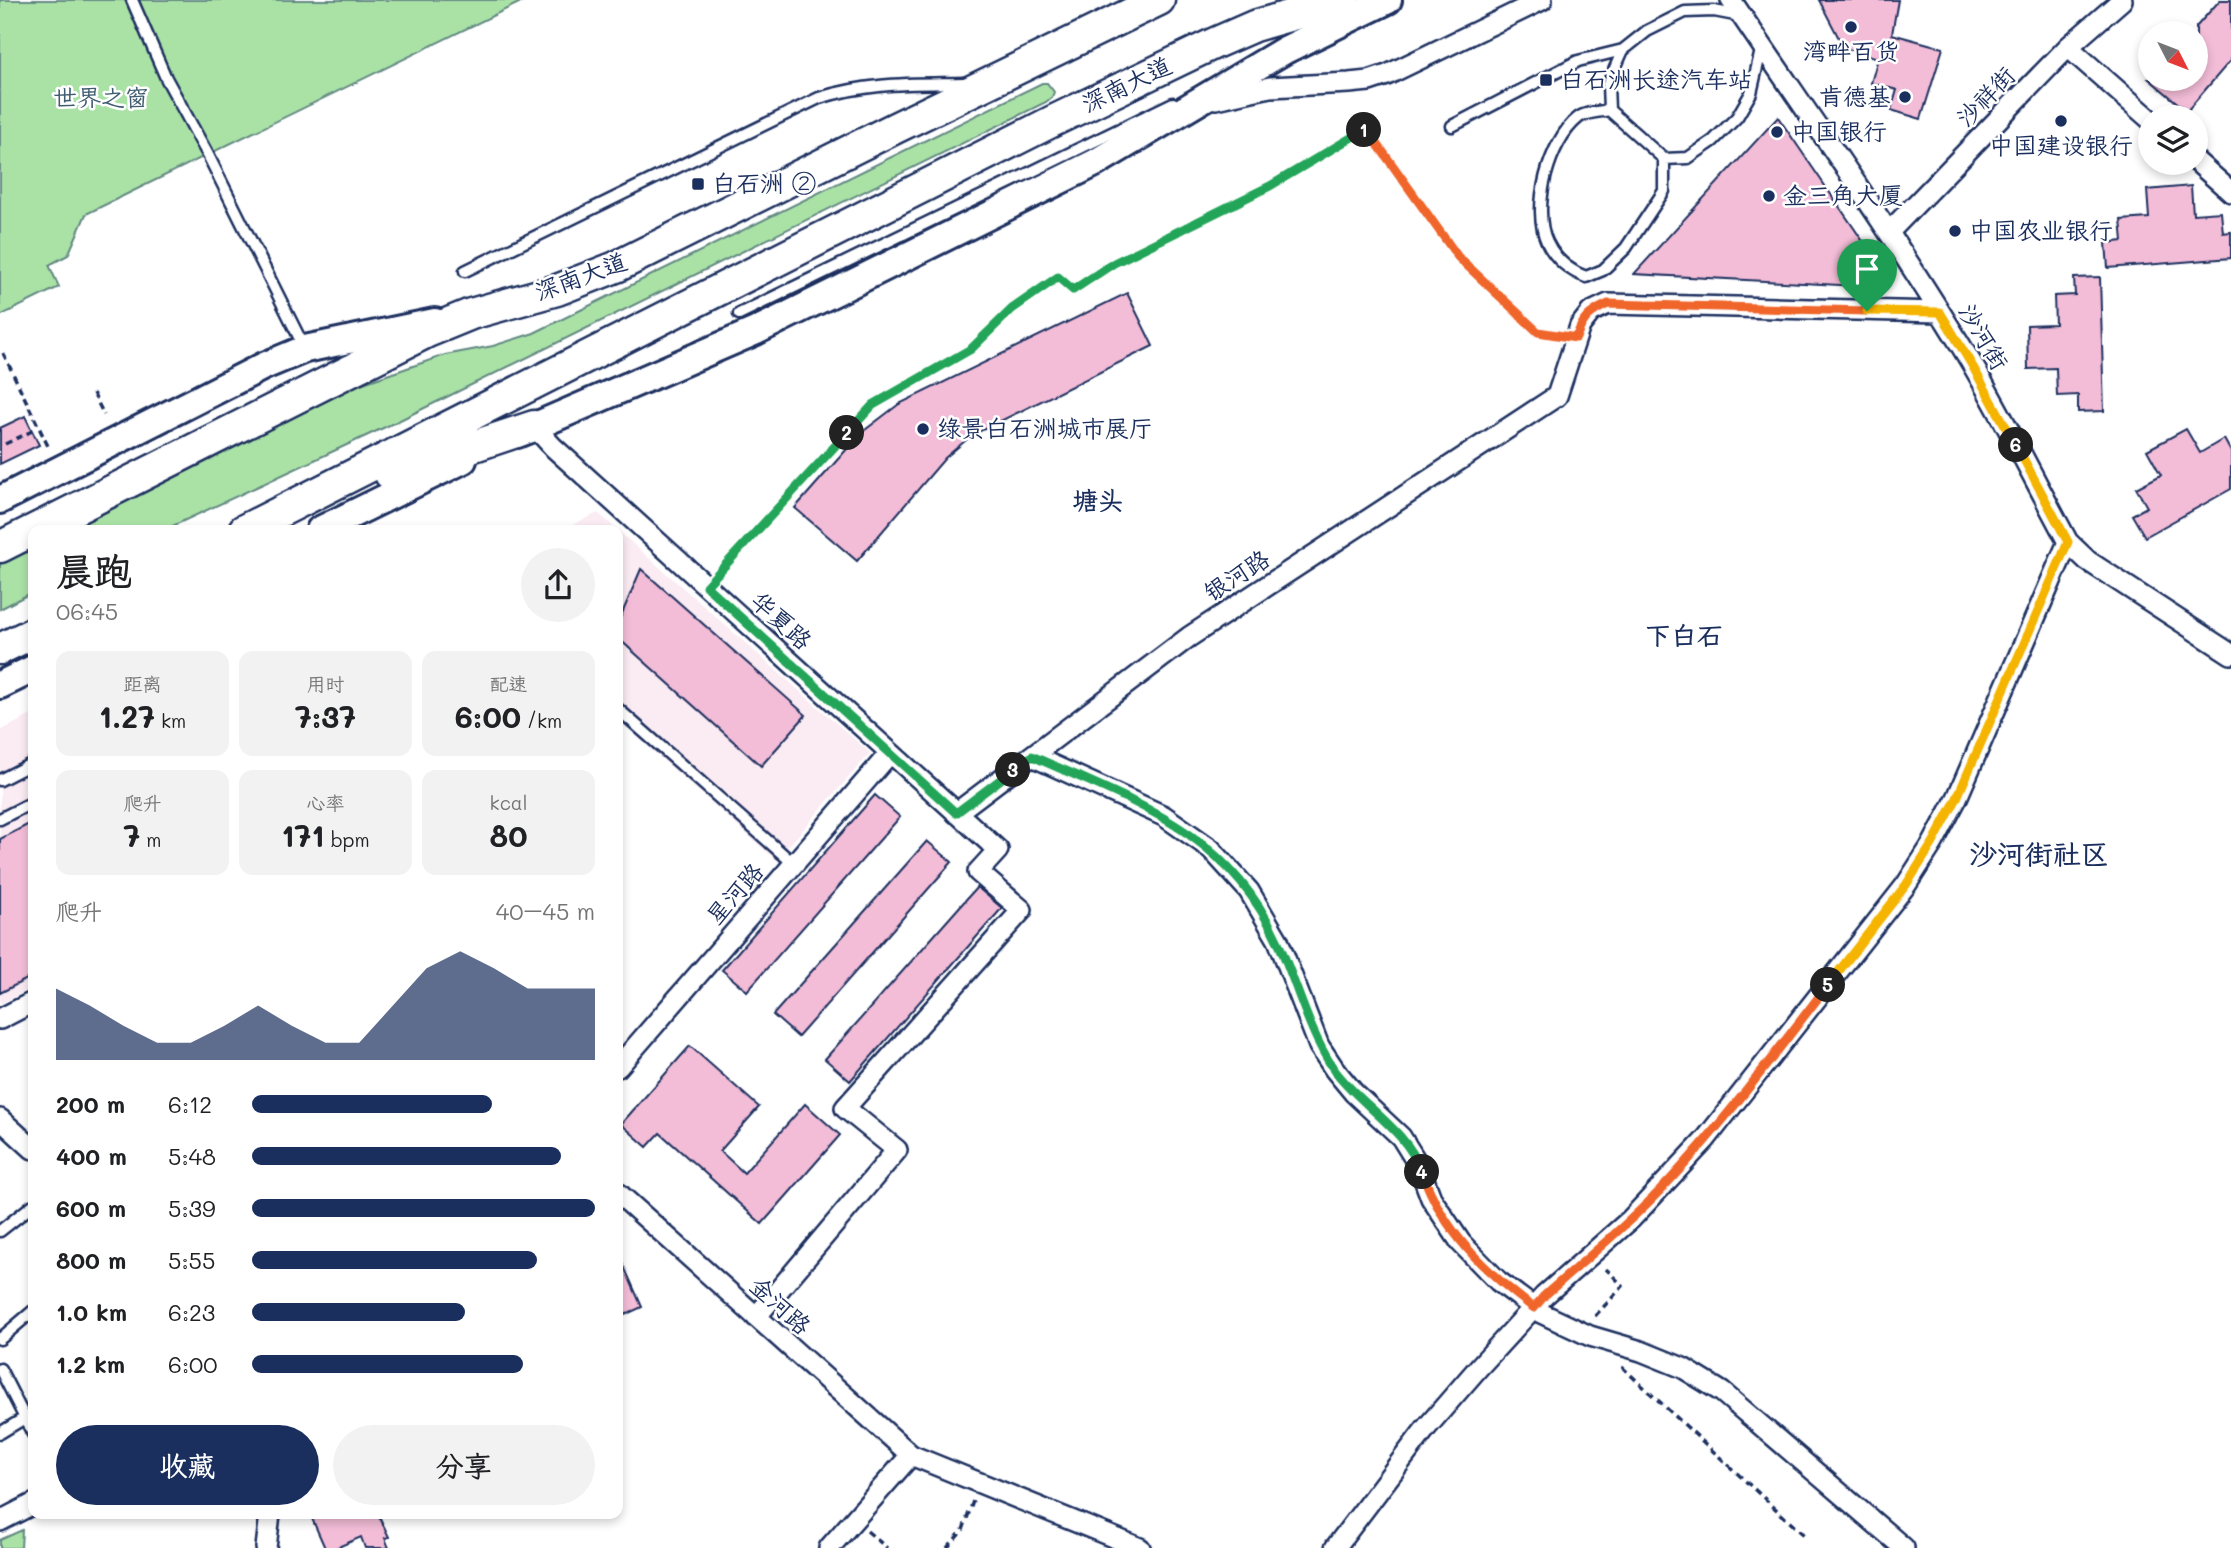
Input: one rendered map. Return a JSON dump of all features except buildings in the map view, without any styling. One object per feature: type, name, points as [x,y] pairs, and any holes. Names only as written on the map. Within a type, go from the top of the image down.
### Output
[{"type":"main road","name":"深南大道","points":[[42,525],[427,332],[471,314],[558,290],[616,267],[1159,0]]},
{"type":"main road","points":[[1254,26],[1264,16],[1272,0]]},
{"type":"main road","name":"深南大道","points":[[254,525],[1051,122],[1215,43],[1254,26],[1344,0]]},
{"type":"main road","points":[[330,525],[534,426],[756,331],[1095,163],[1285,50],[1388,0]]},
{"type":"main road","points":[[0,500],[220,388],[305,349],[471,314]]},
{"type":"main road","points":[[256,525],[414,465],[534,426]]},
{"type":"main road","name":"深南大道","points":[[1,546],[28,532]]},
{"type":"main road","points":[[0,649],[28,635]]},
{"type":"main road","points":[[0,663],[28,655]]},
{"type":"main road","points":[[0,685],[28,671]]},
{"type":"street","points":[[1182,111],[1249,90],[1369,81],[1387,75],[1542,0]]},
{"type":"street","name":"沙河街","points":[[1731,0],[1889,232],[1940,312],[2068,542],[2088,561],[2231,654]]},
{"type":"street","name":"沙祥街","points":[[1889,232],[2068,47],[2122,0]]},
{"type":"street","points":[[2068,47],[2138,109]]},
{"type":"street","points":[[2208,172],[2231,192]]},
{"type":"street","points":[[1576,338],[1580,326],[1591,312],[1608,304],[1940,312]]},
{"type":"street","name":"银河路","points":[[956,813],[1189,637],[1557,396],[1576,338]]},
{"type":"street","name":"华夏路","points":[[534,426],[553,447],[998,850],[978,872],[1021,910],[845,1108],[897,1150],[756,1317]]},
{"type":"street","points":[[1335,1548],[1426,1428],[1479,1367],[1534,1308],[1660,1191],[1705,1140],[1906,885],[1957,798],[2068,542]]},
{"type":"street","name":"星河路","points":[[623,1061],[890,753]]},
{"type":"street","points":[[1032,756],[1164,816],[1211,849],[1249,891],[1278,940],[1319,1046],[1354,1093],[1401,1137],[1419,1166],[1431,1198],[1461,1243],[1498,1281],[1534,1308],[1590,1336],[1641,1351],[1683,1368],[1722,1392],[1904,1548]]},
{"type":"street","points":[[0,1019],[28,1005]]},
{"type":"street","points":[[0,1119],[28,1144]]},
{"type":"street","name":"金河路","points":[[623,1197],[911,1455],[1140,1548]]},
{"type":"street","points":[[829,1548],[911,1455]]},
{"type":"street","points":[[0,1521],[28,1507]]},
{"type":"street","points":[[266,1548],[269,1519]]},
{"type":"lane","points":[[132,0],[166,78],[208,155],[305,349]]},
{"type":"lane","points":[[1452,126],[1578,61],[1623,50],[1647,31],[1685,12],[1714,11],[1742,17]]},
{"type":"lane","points":[[1623,50],[1608,84],[1609,110],[1664,159],[1688,158],[1713,141],[1737,117],[1751,93],[1762,46]]},
{"type":"lane","points":[[739,314],[1105,134],[1285,50]]},
{"type":"lane","points":[[465,271],[819,99],[849,89],[881,84],[989,82]]},
{"type":"lane","points":[[1609,110],[1580,116],[1560,138],[1545,175],[1541,215],[1547,242],[1569,270],[1586,278],[1603,270],[1626,248],[1664,191],[1664,159]]},
{"type":"lane","points":[[623,713],[794,864]]},
{"type":"lane","points":[[0,780],[28,766]]},
{"type":"lane","points":[[0,819],[28,805]]},
{"type":"lane","points":[[0,1231],[28,1209]]},
{"type":"lane","points":[[0,1339],[28,1315]]},
{"type":"lane","points":[[0,1369],[28,1415]]},
{"type":"lane","points":[[0,1433],[28,1418]]},
{"type":"path","points":[[706,586],[873,405],[971,349],[1012,309],[1058,277],[1073,290],[1114,263],[1270,186],[1366,128],[1458,257],[1538,332],[1576,338]]},
{"type":"path","points":[[4,353],[48,446]]},
{"type":"path","points":[[93,393],[104,415]]},
{"type":"path","points":[[5,444],[32,431]]},
{"type":"path","points":[[1590,1321],[1623,1286],[1591,1255]]},
{"type":"path","points":[[1638,1382],[1805,1536]]},
{"type":"path","points":[[947,1548],[963,1530],[979,1483]]},
{"type":"shaded area","points":[[598,513],[611,525],[572,525]]},
{"type":"shaded area","points":[[623,535],[870,753],[776,860],[623,724]]},
{"type":"shaded area","points":[[28,717],[28,990],[0,1004],[0,731]]},
{"type":"green space","name":"世界之窗","points":[[0,0],[525,0],[86,214],[68,255],[49,265],[59,287],[0,316]]},
{"type":"green space","points":[[1042,83],[1047,83],[1054,92],[1046,102],[396,422],[175,525],[63,525],[317,399],[445,355],[493,346],[534,333]]},
{"type":"green space","points":[[28,542],[28,595],[0,609],[0,556]]},
{"type":"green space","points":[[22,1530],[21,1548],[0,1548],[0,1540]]},
{"type":"place","name":"湾畔百货","points":[[1851,27]]},
{"type":"place","name":"白石洲长途汽车站","points":[[1546,80]]},
{"type":"place","name":"肯德基","points":[[1905,97]]},
{"type":"place","name":"中国建设银行","points":[[2061,121]]},
{"type":"place","name":"中国银行","points":[[1777,132]]},
{"type":"place","name":"白石洲 ②","points":[[698,184]]},
{"type":"place","name":"金三角大厦","points":[[1769,196]]},
{"type":"place","name":"中国农业银行","points":[[1955,231]]},
{"type":"place","name":"绿景白石洲城市展厅","points":[[923,429]]},
{"type":"district","name":"塘头","points":[[1098,501]]},
{"type":"district","name":"下白石","points":[[1684,636]]},
{"type":"district","name":"沙河街社区","points":[[2039,854]]},
{"type":"route","points":[[1366,128],[1458,257],[1538,332],[1576,338],[1580,326],[1591,312],[1608,304],[1867,311],[1940,312],[2068,542],[1957,798],[1906,885],[1762,1069],[1669,1181],[1534,1308],[1498,1281],[1461,1243],[1431,1198],[1419,1166],[1401,1137],[1354,1093],[1335,1070],[1319,1046],[1278,940],[1249,891],[1211,849],[1164,816],[1032,756],[956,813],[706,586],[873,405],[971,349],[1012,309],[1058,277],[1073,290],[1114,263],[1270,186],[1366,128]]}]
